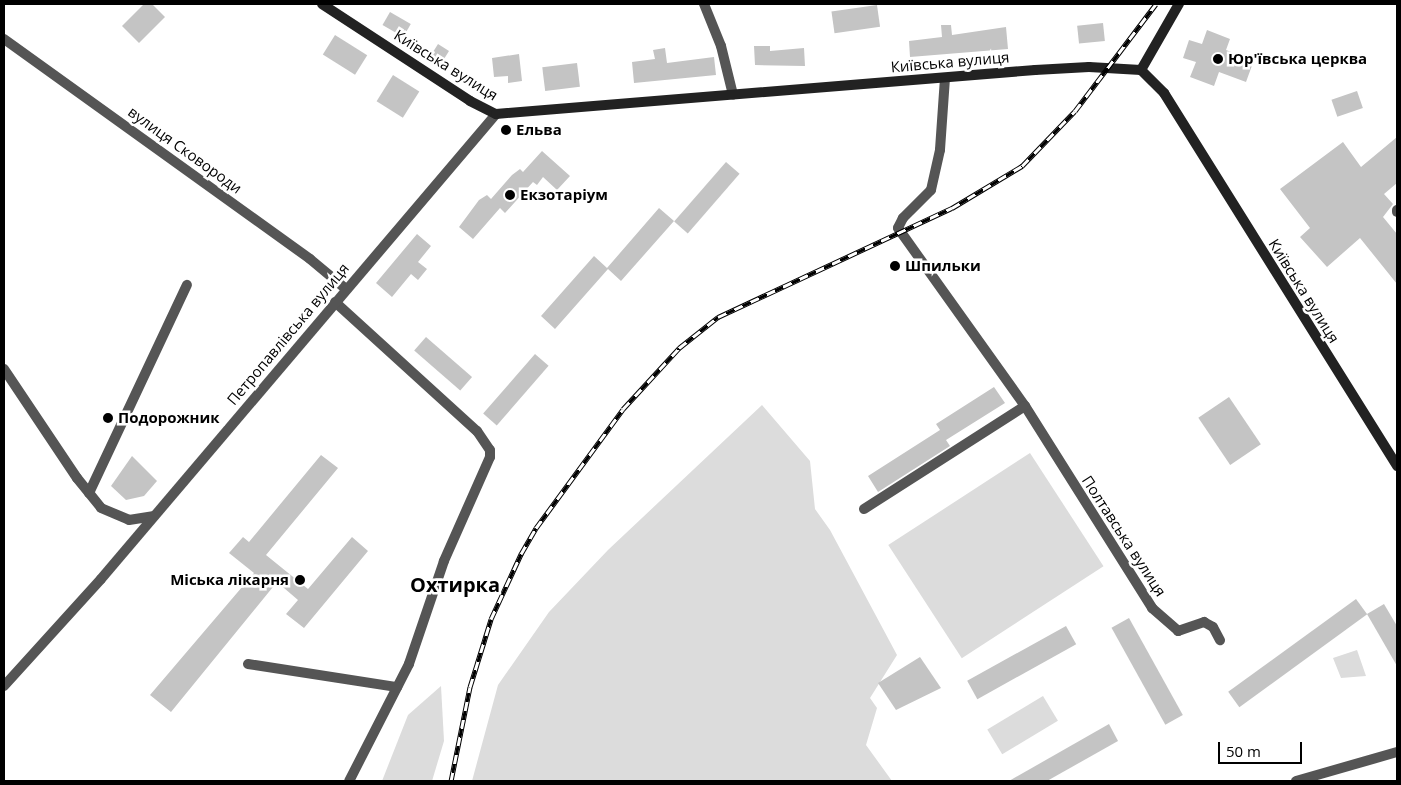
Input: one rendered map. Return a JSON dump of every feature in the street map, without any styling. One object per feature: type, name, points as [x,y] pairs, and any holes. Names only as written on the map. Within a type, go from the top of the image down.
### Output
[{"type":"main road","name":"Київська вулиця","points":[[322,4],[470,101],[496,114],[1089,67],[1141,70],[1164,93],[1397,466]]},
{"type":"main road","points":[[1141,70],[1179,4]]},
{"type":"street","points":[[704,4],[721,46],[733,95]]},
{"type":"street","name":"вулиця Сковороди","points":[[4,39],[310,259],[346,289]]},
{"type":"street","name":"Полтавська вулиця","points":[[945,78],[940,150],[931,190],[903,218],[898,228],[1024,406],[1152,608],[1178,631],[1204,622],[1214,627],[1220,640]]},
{"type":"street","name":"Петропавлівська вулиця","points":[[4,686],[153,516],[496,114]]},
{"type":"street","points":[[89,493],[187,285]]},
{"type":"street","points":[[334,302],[477,431],[490,450],[490,457],[444,561],[409,664],[349,781]]},
{"type":"street","points":[[4,369],[101,508],[128,520],[153,516]]},
{"type":"street","points":[[864,509],[1024,406]]},
{"type":"street","points":[[248,664],[397,687]]},
{"type":"street","points":[[1296,781],[1397,752]]},
{"type":"shaded area","points":[[762,405],[810,461],[815,509],[830,530],[897,655],[870,698],[877,708],[866,745],[892,781],[472,781],[498,685],[549,612],[608,550]]},
{"type":"shaded area","points":[[1030,453],[1104,566],[962,658],[888,545]]},
{"type":"shaded area","points":[[1357,650],[1366,676],[1341,678],[1333,658]]},
{"type":"shaded area","points":[[441,686],[444,741],[432,781],[382,781],[408,715]]},
{"type":"shaded area","points":[[1043,696],[1058,721],[1002,754],[987,729]]},
{"type":"building","points":[[144,4],[152,4],[165,17],[139,43],[122,26]]},
{"type":"building","points":[[877,5],[880,27],[835,33],[831,11]]},
{"type":"building","points":[[390,12],[411,24],[403,37],[382,25]]},
{"type":"building","points":[[1103,23],[1105,41],[1079,44],[1077,26]]},
{"type":"building","points":[[941,25],[951,25],[952,35],[1006,27],[1008,49],[910,57],[909,41],[942,37]]},
{"type":"building","name":"Юр'ївська церква","points":[[1207,30],[1230,39],[1226,50],[1254,60],[1246,82],[1219,72],[1214,86],[1190,77],[1196,62],[1183,58],[1189,40],[1202,44]]},
{"type":"building","points":[[335,35],[367,55],[355,75],[323,55]]},
{"type":"building","points":[[438,44],[449,51],[441,64],[430,58]]},
{"type":"building","points":[[754,46],[770,46],[770,51],[804,48],[805,66],[755,65]]},
{"type":"building","points":[[665,48],[667,63],[714,57],[716,75],[634,83],[632,62],[655,59],[653,50]]},
{"type":"building","points":[[519,54],[522,81],[508,83],[508,76],[494,77],[492,58]]},
{"type":"building","points":[[577,63],[580,87],[545,91],[542,67]]},
{"type":"building","points":[[393,75],[419,91],[403,118],[377,101]]},
{"type":"building","points":[[1357,91],[1363,108],[1337,117],[1331,100]]},
{"type":"building","points":[[1397,137],[1397,183],[1384,194],[1393,204],[1383,217],[1397,234],[1397,284],[1360,238],[1327,267],[1300,237],[1310,228],[1280,189],[1343,142],[1361,167]]},
{"type":"building","name":"Екзотаріум","points":[[542,151],[570,176],[557,190],[543,177],[537,185],[533,182],[505,213],[500,208],[473,239],[459,227],[479,200],[487,195],[491,199],[512,175],[520,169],[523,172]]},
{"type":"building","points":[[726,162],[740,174],[688,233],[674,222]]},
{"type":"building","points":[[659,208],[674,221],[621,281],[608,269],[555,329],[541,316],[594,256],[607,268]]},
{"type":"building","points":[[417,234],[431,246],[418,262],[427,269],[418,280],[411,274],[392,297],[376,283]]},
{"type":"building","points":[[426,337],[472,377],[460,391],[414,351]]},
{"type":"building","points":[[535,354],[549,366],[497,425],[483,414]]},
{"type":"building","points":[[994,387],[1005,403],[946,440],[950,446],[878,492],[868,476],[940,430],[936,424]]},
{"type":"building","points":[[1229,397],[1261,444],[1230,465],[1198,418]]},
{"type":"building","points":[[321,455],[338,468],[266,555],[308,589],[352,537],[368,551],[304,628],[286,614],[298,600],[277,582],[171,712],[150,695],[254,573],[229,553],[243,537],[249,542]]},
{"type":"building","points":[[132,456],[157,481],[144,496],[126,500],[111,486]]},
{"type":"building","points":[[1356,599],[1367,614],[1239,707],[1228,692]]},
{"type":"building","points":[[1384,604],[1397,626],[1397,666],[1367,614]]},
{"type":"building","points":[[1129,618],[1183,715],[1165,725],[1112,628]]},
{"type":"building","points":[[1066,626],[1076,644],[977,699],[967,681]]},
{"type":"building","points":[[920,657],[941,688],[896,710],[878,683]]},
{"type":"building","points":[[1109,724],[1118,741],[1047,781],[1009,781]]},
{"type":"railway","points":[[451,781],[470,687],[491,619],[521,554],[536,528],[623,409],[679,348],[718,317],[952,208],[1022,166],[1075,111],[1156,4]]},
{"type":"place","name":"Юр'ївська церква","points":[[1218,59]]},
{"type":"place","name":"Ельва","points":[[506,130]]},
{"type":"place","name":"Екзотаріум","points":[[510,195]]},
{"type":"place","name":"Шпильки","points":[[895,266]]},
{"type":"place","name":"Подорожник","points":[[108,418]]},
{"type":"place","name":"Міська лікарня","points":[[300,580]]},
{"type":"district","name":"Охтирка","points":[[455,584]]}]
